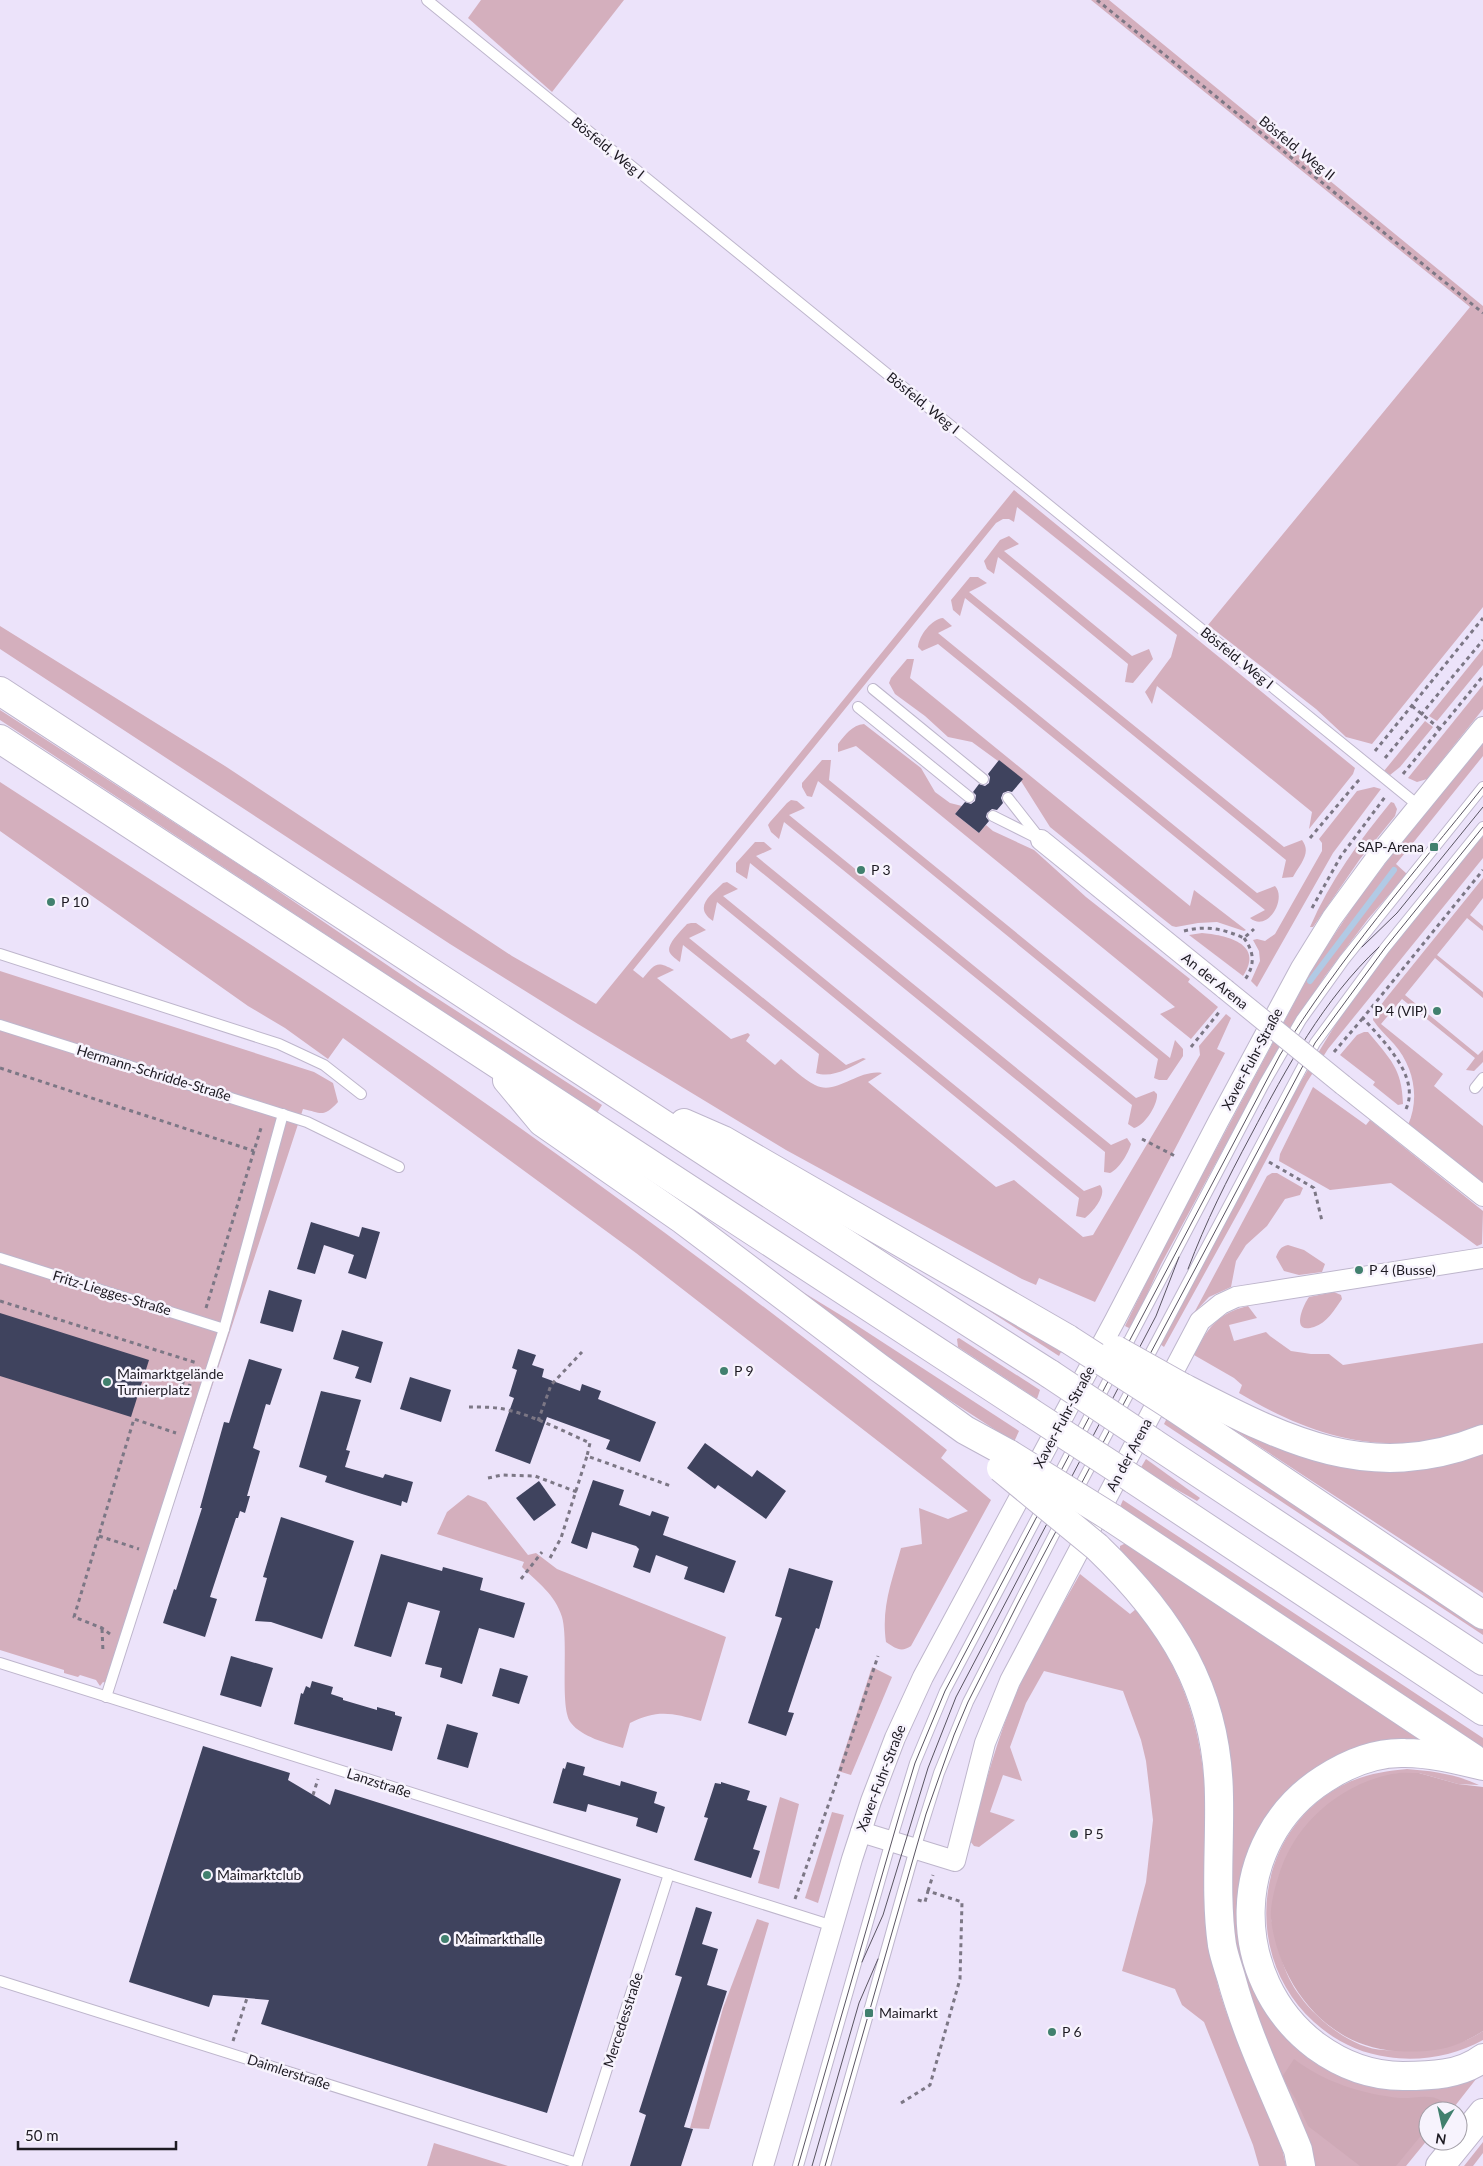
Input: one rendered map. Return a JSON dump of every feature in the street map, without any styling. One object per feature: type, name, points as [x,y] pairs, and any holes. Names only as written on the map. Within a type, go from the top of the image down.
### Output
[{"type":"highway","points":[[0,691],[622,1098],[1050,1374],[1483,1661]]},
{"type":"highway","points":[[0,739],[1133,1479],[1483,1711]]},
{"type":"highway","points":[[488,1058],[542,1122],[684,1220],[1005,1461],[1097,1547],[1145,1596],[1176,1639],[1190,1666],[1203,1703],[1214,1744],[1218,1772],[1218,1898],[1222,1946],[1237,1999],[1298,2150],[1301,2166]]},
{"type":"highway","points":[[622,1098],[723,1140],[905,1245],[952,1258],[1071,1333],[1177,1396],[1483,1615]]},
{"type":"highway","points":[[1177,1396],[1278,1435],[1314,1447],[1348,1454],[1411,1458],[1444,1452],[1483,1439]]},
{"type":"highway","points":[[1005,1461],[1112,1518],[1483,1766]]},
{"type":"highway","points":[[1483,1766],[1454,1758],[1404,1752],[1345,1765],[1312,1787],[1286,1812],[1263,1849],[1251,1892],[1250,1926],[1256,1959],[1272,1998],[1299,2033],[1331,2057],[1357,2069],[1391,2076],[1426,2076],[1454,2071],[1483,2058]]},
{"type":"highway","points":[[1440,2166],[1483,2113]]},
{"type":"street","name":"Xaver-Fuhr-Straße","points":[[764,2166],[860,1832],[895,1738],[923,1677],[1106,1338],[1218,1122],[1301,968],[1332,918],[1376,858],[1483,727]]},
{"type":"street","name":"An der Arena","points":[[1041,840],[1342,1085],[1483,1196]]},
{"type":"street","name":"An der Arena","points":[[915,1849],[955,1861],[985,1743],[1010,1681],[1200,1321],[1221,1304],[1236,1297],[1483,1258]]},
{"type":"street","points":[[860,1832],[915,1849]]},
{"type":"lane","name":"Bösfeld, Weg I","points":[[427,0],[1419,806]]},
{"type":"lane","points":[[873,689],[983,779]]},
{"type":"lane","points":[[858,707],[969,797]]},
{"type":"lane","points":[[798,2166],[891,1841],[915,1764],[945,1691],[1280,1055],[1344,960],[1483,787]]},
{"type":"lane","name":"An der Arena","points":[[1008,798],[1041,840]]},
{"type":"lane","name":"An der Arena","points":[[993,816],[1041,840]]},
{"type":"lane","points":[[825,2166],[915,1849],[939,1773],[968,1702],[1018,1603],[1315,1043],[1379,956],[1483,827]]},
{"type":"lane","points":[[0,954],[279,1044],[324,1065],[361,1094]]},
{"type":"lane","name":"Hermann-Schridde-Straße","points":[[0,1025],[307,1122],[399,1166]]},
{"type":"lane","points":[[1475,1088],[1483,1078]]},
{"type":"lane","points":[[106,1697],[224,1329],[283,1114]]},
{"type":"lane","name":"Fritz-Liegges-Straße","points":[[0,1258],[224,1329]]},
{"type":"lane","name":"Lanzstraße","points":[[0,1663],[833,1926]]},
{"type":"lane","name":"Mercedesstraße","points":[[577,2165],[669,1874]]},
{"type":"lane","name":"Daimlerstraße","points":[[0,1981],[577,2165]]},
{"type":"path","name":"Bösfeld, Weg II","points":[[1096,0],[1483,313]]},
{"type":"path","points":[[1366,763],[1483,618]]},
{"type":"path","points":[[1310,838],[1358,781],[1375,771],[1483,640]]},
{"type":"path","points":[[1393,786],[1483,676]]},
{"type":"path","points":[[1412,706],[1440,729]]},
{"type":"path","points":[[1408,1104],[1408,1088],[1404,1071],[1394,1055],[1363,1018],[1483,870]]},
{"type":"path","points":[[1192,929],[1208,927],[1228,931],[1244,938],[1254,930]]},
{"type":"path","points":[[0,1068],[254,1151]]},
{"type":"path","points":[[204,1315],[267,1109]]},
{"type":"path","points":[[1142,1139],[1178,1157]]},
{"type":"path","points":[[1270,1162],[1314,1188],[1322,1222]]},
{"type":"path","points":[[0,1301],[212,1368]]},
{"type":"path","points":[[538,1421],[551,1384],[582,1352]]},
{"type":"path","points":[[158,1374],[204,1390]]},
{"type":"path","points":[[469,1407],[498,1408],[538,1421],[590,1444],[577,1492],[561,1538],[550,1558]]},
{"type":"path","points":[[123,1643],[102,1628],[74,1617],[134,1419],[189,1437]]},
{"type":"path","points":[[587,1456],[670,1486]]},
{"type":"path","points":[[488,1478],[535,1476],[577,1492]]},
{"type":"path","points":[[99,1536],[152,1553]]},
{"type":"path","points":[[521,1579],[542,1552]]},
{"type":"path","points":[[791,1913],[878,1656]]},
{"type":"path","points":[[901,2103],[930,2085],[960,1979],[962,1952],[962,1902],[928,1891],[925,1902],[902,1894]]},
{"type":"path","points":[[229,2053],[247,1998]]},
{"type":"shaded area","points":[[481,0],[624,0],[552,92],[468,18]]},
{"type":"shaded area","points":[[1091,0],[1109,0],[1483,306],[1483,607],[1372,744],[1346,737],[1316,709],[1208,625],[1470,307]]},
{"type":"shaded area","points":[[1014,490],[1355,768],[1353,774],[1309,829],[1312,812],[1157,686],[1152,704],[1145,692],[1171,657],[1177,635],[1017,507],[1014,522],[1009,519],[1003,519],[996,523],[633,970],[643,978],[650,969],[659,964],[674,970],[657,978],[731,1039],[748,1033],[750,1035],[746,1041],[775,1065],[781,1059],[815,1085],[831,1087],[864,1075],[882,1073],[868,1082],[996,1187],[1014,1180],[1083,1237],[1093,1235],[1200,1055],[1199,1046],[1226,1014],[1231,1018],[1217,1049],[1225,1053],[1095,1302],[1039,1278],[1036,1285],[1022,1279],[786,1150],[450,944],[0,649],[0,626],[225,766],[512,956],[596,1004]]},
{"type":"shaded area","points":[[1009,536],[1019,544],[1004,551],[1132,656],[1149,649],[1153,659],[1133,683],[1125,682],[1128,664],[998,557],[994,574],[987,569],[984,561],[1000,540]]},
{"type":"shaded area","points":[[970,577],[978,577],[987,583],[969,592],[1284,847],[1302,840],[1306,849],[1305,854],[1302,863],[1293,877],[1282,878],[1286,860],[965,598],[960,616],[953,610],[951,600]]},
{"type":"shaded area","points":[[943,618],[952,626],[938,633],[1257,893],[1275,886],[1279,898],[1274,912],[1269,918],[1257,921],[1250,918],[1265,910],[938,644],[922,651],[918,647],[923,633],[935,621]]},
{"type":"shaded area","points":[[1483,649],[1483,665],[1437,721],[1429,716]]},
{"type":"shaded area","points":[[907,659],[914,659],[910,678],[1190,906],[1194,890],[1246,930],[1217,922],[1176,927],[1158,915],[1050,827],[1021,781],[999,760],[972,742],[948,737],[925,716],[895,694],[889,683]]},
{"type":"shaded area","points":[[1483,685],[1483,709],[1427,779],[1417,782],[1408,778]]},
{"type":"shaded area","points":[[0,710],[249,871],[418,986],[602,1105],[597,1113],[0,720]]},
{"type":"shaded area","points":[[1425,721],[1433,727],[1400,767],[1390,775],[1384,771]]},
{"type":"shaded area","points":[[864,724],[921,768],[935,792],[950,803],[962,806],[955,814],[979,833],[986,825],[993,831],[1034,850],[1086,897],[1190,979],[1188,982],[1218,1007],[1191,1039],[1160,1014],[1175,1007],[856,746],[838,752],[838,744],[846,734],[852,728]]},
{"type":"shaded area","points":[[1483,743],[1483,756],[1396,864],[1407,874],[1368,919],[1325,976],[1275,1054],[1161,1264],[1131,1329],[1125,1326],[1160,1254],[1316,962],[1357,901],[1400,844]]},
{"type":"shaded area","points":[[822,760],[831,760],[829,780],[1170,1058],[1175,1040],[1183,1049],[1183,1056],[1167,1080],[1154,1078],[1158,1059],[818,781],[812,797],[807,796],[802,783]]},
{"type":"shaded area","points":[[0,782],[311,985],[495,1110],[724,1277],[947,1450],[941,1458],[991,1500],[911,1646],[901,1649],[895,1648],[886,1642],[886,1606],[901,1548],[922,1544],[919,1508],[948,1519],[968,1511],[636,1253],[343,1038],[328,1059],[285,1028],[248,1006],[0,831]]},
{"type":"shaded area","points":[[1374,787],[1381,789],[1333,853],[1257,987],[1251,981],[1260,961],[1259,951],[1253,940],[1265,941],[1275,934],[1322,851],[1322,843],[1319,839],[1357,791]]},
{"type":"shaded area","points":[[791,800],[797,801],[805,808],[789,815],[1136,1098],[1154,1091],[1157,1094],[1157,1099],[1146,1119],[1134,1128],[1128,1124],[1132,1105],[784,822],[779,839],[771,832],[768,825]]},
{"type":"shaded area","points":[[1391,802],[1394,803],[1397,809],[1395,816],[1360,859],[1313,927],[1310,927],[1346,862]]},
{"type":"shaded area","points":[[1483,834],[1483,858],[1328,1049],[1307,1082],[1244,1202],[1164,1347],[1160,1344],[1242,1188],[1284,1111],[1329,1035],[1383,958]]},
{"type":"shaded area","points":[[755,842],[764,842],[772,849],[756,856],[1111,1145],[1127,1138],[1131,1144],[1120,1165],[1110,1173],[1104,1172],[1105,1152],[750,863],[747,879],[736,872],[736,863]]},
{"type":"shaded area","points":[[1483,878],[1483,898],[1470,915],[1483,926],[1483,931],[1467,918],[1437,955],[1483,992],[1483,998],[1435,958],[1405,995],[1478,1055],[1483,1050],[1483,1062],[1474,1071],[1466,1070],[1475,1058],[1402,999],[1381,1024],[1443,1074],[1434,1086],[1483,1126],[1483,1183],[1408,1125],[1414,1104],[1413,1083],[1410,1073],[1401,1053],[1373,1020],[1374,1014],[1387,997]]},
{"type":"shaded area","points":[[727,882],[738,889],[723,896],[1084,1191],[1100,1185],[1102,1189],[1101,1198],[1092,1212],[1085,1218],[1076,1216],[1079,1198],[717,902],[713,921],[707,916],[704,911],[706,902],[723,883]]},
{"type":"shaded area","points":[[696,923],[706,930],[689,938],[846,1065],[863,1058],[866,1059],[848,1069],[835,1073],[816,1073],[819,1054],[683,945],[680,962],[670,953],[669,950],[672,942],[687,924]]},
{"type":"shaded area","points":[[1202,933],[1231,939],[1246,948],[1249,956],[1248,965],[1243,976],[1189,935]]},
{"type":"shaded area","name":"Maimarktgelände Turnierplatz","points":[[0,971],[314,1072],[333,1083],[338,1102],[322,1113],[303,1109],[114,1686],[103,1682],[100,1686],[96,1680],[64,1673],[64,1670],[0,1650]]},
{"type":"shaded area","points":[[1368,1032],[1393,1065],[1400,1081],[1403,1104],[1398,1105],[1373,1085],[1375,1082],[1340,1055],[1357,1035]]},
{"type":"shaded area","points":[[1313,1087],[1366,1125],[1370,1120],[1483,1211],[1482,1244],[1477,1246],[1391,1183],[1330,1190],[1279,1161],[1280,1154]]},
{"type":"shaded area","points":[[1277,1173],[1303,1188],[1300,1195],[1285,1199],[1267,1226],[1246,1245],[1236,1261],[1231,1287],[1209,1297],[1194,1313],[1267,1176]]},
{"type":"shaded area","points":[[1288,1245],[1304,1250],[1325,1264],[1322,1272],[1299,1275],[1284,1271],[1276,1257],[1280,1249]]},
{"type":"shaded area","points":[[909,1259],[1063,1348],[1059,1356]]},
{"type":"shaded area","points":[[788,1283],[847,1319],[1019,1431],[1014,1442],[914,1377],[810,1302]]},
{"type":"shaded area","points":[[1334,1292],[1341,1295],[1342,1299],[1330,1316],[1314,1327],[1302,1327],[1300,1318],[1309,1297]]},
{"type":"shaded area","points":[[1248,1306],[1257,1318],[1229,1325],[1234,1341],[1266,1332],[1291,1351],[1329,1354],[1343,1365],[1483,1343],[1483,1425],[1450,1436],[1419,1442],[1388,1443],[1357,1440],[1327,1433],[1298,1423],[1268,1409],[1239,1393],[1242,1385],[1234,1378],[1194,1355],[1214,1323],[1228,1313]]},
{"type":"shaded area","points":[[959,1338],[1040,1390],[1037,1399],[958,1347],[957,1339]]},
{"type":"shaded area","points":[[1168,1416],[1483,1623],[1483,1635],[1164,1424]]},
{"type":"shaded area","points":[[1225,1424],[1272,1441],[1483,1451],[1483,1593]]},
{"type":"shaded area","points":[[1146,1459],[1200,1498],[1197,1501],[1140,1469]]},
{"type":"shaded area","points":[[468,1495],[486,1502],[528,1555],[536,1553],[557,1569],[726,1637],[701,1721],[673,1714],[657,1714],[640,1719],[630,1723],[623,1748],[595,1739],[576,1728],[567,1715],[565,1642],[562,1617],[550,1595],[522,1567],[524,1562],[437,1534],[447,1512]]},
{"type":"shaded area","points":[[1123,1500],[1483,1738],[1483,1751],[1302,1627],[1119,1509]]},
{"type":"shaded area","points":[[1128,1544],[1425,1741],[1348,1755],[1240,1892],[1307,2053],[1480,2074],[1459,2101],[1418,2101],[1418,2151],[1406,2166],[1311,2166],[1267,2053],[1232,1940],[1227,1760],[1120,1550],[1120,1546]]},
{"type":"shaded area","points":[[1080,1574],[1130,1614],[1136,1609],[1160,1643],[1178,1677],[1190,1710],[1199,1743],[1204,1778],[1209,1851],[1212,1958],[1228,2017],[1282,2148],[1286,2166],[1259,2166],[1253,2145],[1204,2022],[1182,2005],[1175,1989],[1122,1971],[1146,1882],[1153,1820],[1146,1761],[1141,1740],[1123,1691],[1044,1671],[1026,1703],[1010,1747],[1022,1781],[1003,1775],[990,1812],[1015,1820],[979,1847],[974,1846],[970,1841],[994,1756],[1018,1689],[1034,1655]]},
{"type":"shaded area","points":[[872,1667],[892,1677],[851,1775],[838,1771]]},
{"type":"shaded area","points":[[1407,1769],[1462,1778],[1479,1785],[1458,1784],[1419,1773],[1394,1774],[1271,1918],[1281,1958],[1294,1987],[1316,2014],[1348,2039],[1372,2048],[1395,2050],[1450,2045],[1466,2040],[1483,2031],[1483,2040],[1472,2046],[1449,2054],[1412,2059],[1367,2053],[1330,2035],[1314,2022],[1291,1995],[1275,1964],[1267,1931],[1267,1897],[1275,1864],[1289,1833],[1312,1807],[1341,1786],[1365,1776]]},
{"type":"shaded area","points":[[1395,1773],[1419,1773],[1458,1784],[1483,1787],[1483,2031],[1462,2042],[1441,2049],[1431,2051],[1396,2051],[1371,2047],[1348,2038],[1328,2025],[1311,2008],[1296,1989],[1284,1967],[1276,1943],[1271,1909],[1275,1888],[1285,1859],[1306,1825],[1320,1810],[1354,1787],[1372,1779]]},
{"type":"shaded area","points":[[780,1797],[799,1804],[779,1889],[758,1883]]},
{"type":"shaded area","points":[[832,1812],[844,1815],[818,1903],[805,1898]]},
{"type":"shaded area","points":[[757,1919],[769,1923],[709,2129],[690,2128],[723,2008]]},
{"type":"shaded area","points":[[1294,2059],[1318,2074],[1358,2090],[1400,2098],[1432,2097],[1442,2101],[1418,2101],[1418,2139],[1396,2166],[1360,2166],[1308,2126],[1295,2098],[1282,2077]]},
{"type":"shaded area","points":[[1483,2142],[1483,2153],[1473,2166],[1464,2166]]},
{"type":"shaded area","points":[[434,2143],[508,2166],[427,2166]]},
{"type":"building","points":[[999,760],[1023,779],[1012,792],[1003,793],[1001,798],[1003,803],[997,810],[992,809],[987,813],[986,817],[989,821],[979,833],[955,814],[965,802],[971,804],[975,801],[976,795],[973,792],[979,784],[985,786],[989,783],[990,777],[988,774]]},
{"type":"building","points":[[311,1222],[359,1237],[362,1227],[380,1232],[366,1279],[348,1273],[354,1255],[324,1245],[315,1274],[297,1269]]},
{"type":"building","points":[[269,1290],[302,1300],[293,1332],[260,1323]]},
{"type":"building","points":[[0,1313],[149,1360],[131,1417],[0,1376]]},
{"type":"building","points":[[342,1330],[383,1342],[371,1383],[355,1378],[359,1367],[333,1359]]},
{"type":"building","points":[[518,1349],[536,1355],[532,1365],[544,1369],[542,1377],[580,1391],[582,1384],[601,1391],[598,1399],[656,1422],[640,1462],[606,1449],[610,1440],[547,1417],[530,1464],[495,1451],[514,1398],[509,1396],[517,1370],[512,1368]]},
{"type":"building","points":[[249,1359],[282,1369],[270,1405],[266,1404],[253,1448],[260,1451],[247,1496],[250,1496],[245,1513],[240,1511],[238,1518],[236,1518],[210,1597],[217,1599],[205,1637],[163,1623],[174,1589],[176,1590],[202,1508],[200,1508],[224,1422],[229,1423]]},
{"type":"building","points":[[410,1377],[451,1390],[441,1422],[400,1409]]},
{"type":"building","points":[[321,1391],[361,1400],[346,1450],[350,1451],[345,1467],[383,1478],[385,1474],[413,1482],[407,1503],[402,1501],[401,1506],[325,1482],[327,1476],[299,1467]]},
{"type":"building","points":[[705,1443],[752,1477],[757,1470],[786,1491],[766,1519],[718,1485],[715,1489],[687,1468]]},
{"type":"building","points":[[593,1480],[624,1490],[619,1505],[650,1516],[652,1511],[669,1517],[663,1535],[736,1561],[724,1593],[684,1579],[688,1567],[656,1555],[650,1573],[633,1567],[639,1549],[636,1546],[592,1532],[587,1549],[571,1543]]},
{"type":"building","points":[[539,1481],[556,1505],[534,1521],[516,1498]]},
{"type":"building","points":[[281,1517],[354,1541],[322,1639],[271,1622],[255,1621],[267,1578],[263,1577]]},
{"type":"building","points":[[381,1554],[442,1571],[443,1567],[483,1578],[480,1590],[525,1603],[514,1638],[479,1628],[462,1684],[440,1677],[442,1668],[425,1664],[440,1611],[408,1602],[391,1657],[354,1646]]},
{"type":"building","points":[[789,1568],[833,1581],[819,1629],[816,1628],[788,1712],[794,1713],[786,1736],[748,1723],[782,1618],[775,1616]]},
{"type":"building","points":[[231,1656],[273,1668],[261,1707],[220,1695]]},
{"type":"building","points":[[500,1668],[528,1676],[519,1704],[492,1696]]},
{"type":"building","points":[[312,1681],[333,1687],[331,1694],[343,1698],[343,1700],[377,1710],[377,1707],[395,1712],[395,1715],[402,1717],[392,1751],[294,1724],[301,1693],[303,1694],[306,1686],[310,1688]]},
{"type":"building","points":[[447,1724],[478,1733],[468,1768],[437,1759]]},
{"type":"building","name":"Maimarkthalle","points":[[203,1746],[290,1773],[288,1780],[330,1805],[335,1789],[621,1879],[547,2113],[261,2024],[269,2000],[213,1995],[209,2007],[129,1982]]},
{"type":"building","points":[[567,1762],[585,1767],[583,1775],[620,1786],[621,1781],[657,1792],[654,1803],[665,1807],[657,1833],[636,1826],[638,1818],[588,1804],[586,1812],[553,1803],[563,1768],[565,1769]]},
{"type":"building","points":[[721,1782],[750,1791],[747,1800],[767,1806],[753,1849],[760,1851],[751,1878],[694,1860],[708,1818],[704,1817],[715,1783],[721,1784]]},
{"type":"building","points":[[696,1907],[712,1912],[702,1944],[718,1949],[707,1985],[727,1991],[684,2127],[693,2129],[681,2166],[630,2166],[646,2115],[639,2112],[682,1977],[675,1975]]},
{"type":"waterway","points":[[1310,981],[1394,870]]},
{"type":"tram line","points":[[798,2166],[915,1763],[945,1691],[1280,1055],[1303,1019],[1352,951],[1483,787]]},
{"type":"tram line","points":[[1362,947],[1397,913],[1483,807]]},
{"type":"tram line","points":[[825,2166],[926,1814],[954,1735],[968,1702],[1018,1603],[1315,1043],[1385,948],[1483,827]]},
{"type":"tram line","points":[[1188,1269],[1225,1185],[1293,1060],[1340,989],[1379,947]]},
{"type":"tram line","points":[[862,1962],[883,1915],[928,1768],[956,1697],[1156,1316],[1179,1257]]},
{"type":"tram line","points":[[812,2166],[859,2003],[878,1959]]},
{"type":"place","name":"SAP-Arena","points":[[1434,847]]},
{"type":"place","name":"P 3","points":[[861,870]]},
{"type":"place","name":"P 10","points":[[51,902]]},
{"type":"place","name":"P 4 (VIP)","points":[[1437,1011]]},
{"type":"place","name":"P 4 (Busse)","points":[[1359,1270]]},
{"type":"place","name":"P 9","points":[[724,1371]]},
{"type":"place","name":"Maimarktgelände Turnierplatz","points":[[107,1382]]},
{"type":"place","name":"P 5","points":[[1074,1834]]},
{"type":"place","name":"Maimarktclub","points":[[207,1875]]},
{"type":"place","name":"Maimarkthalle","points":[[445,1939]]},
{"type":"place","name":"Maimarkt","points":[[869,2013]]},
{"type":"place","name":"P 6","points":[[1052,2032]]}]
